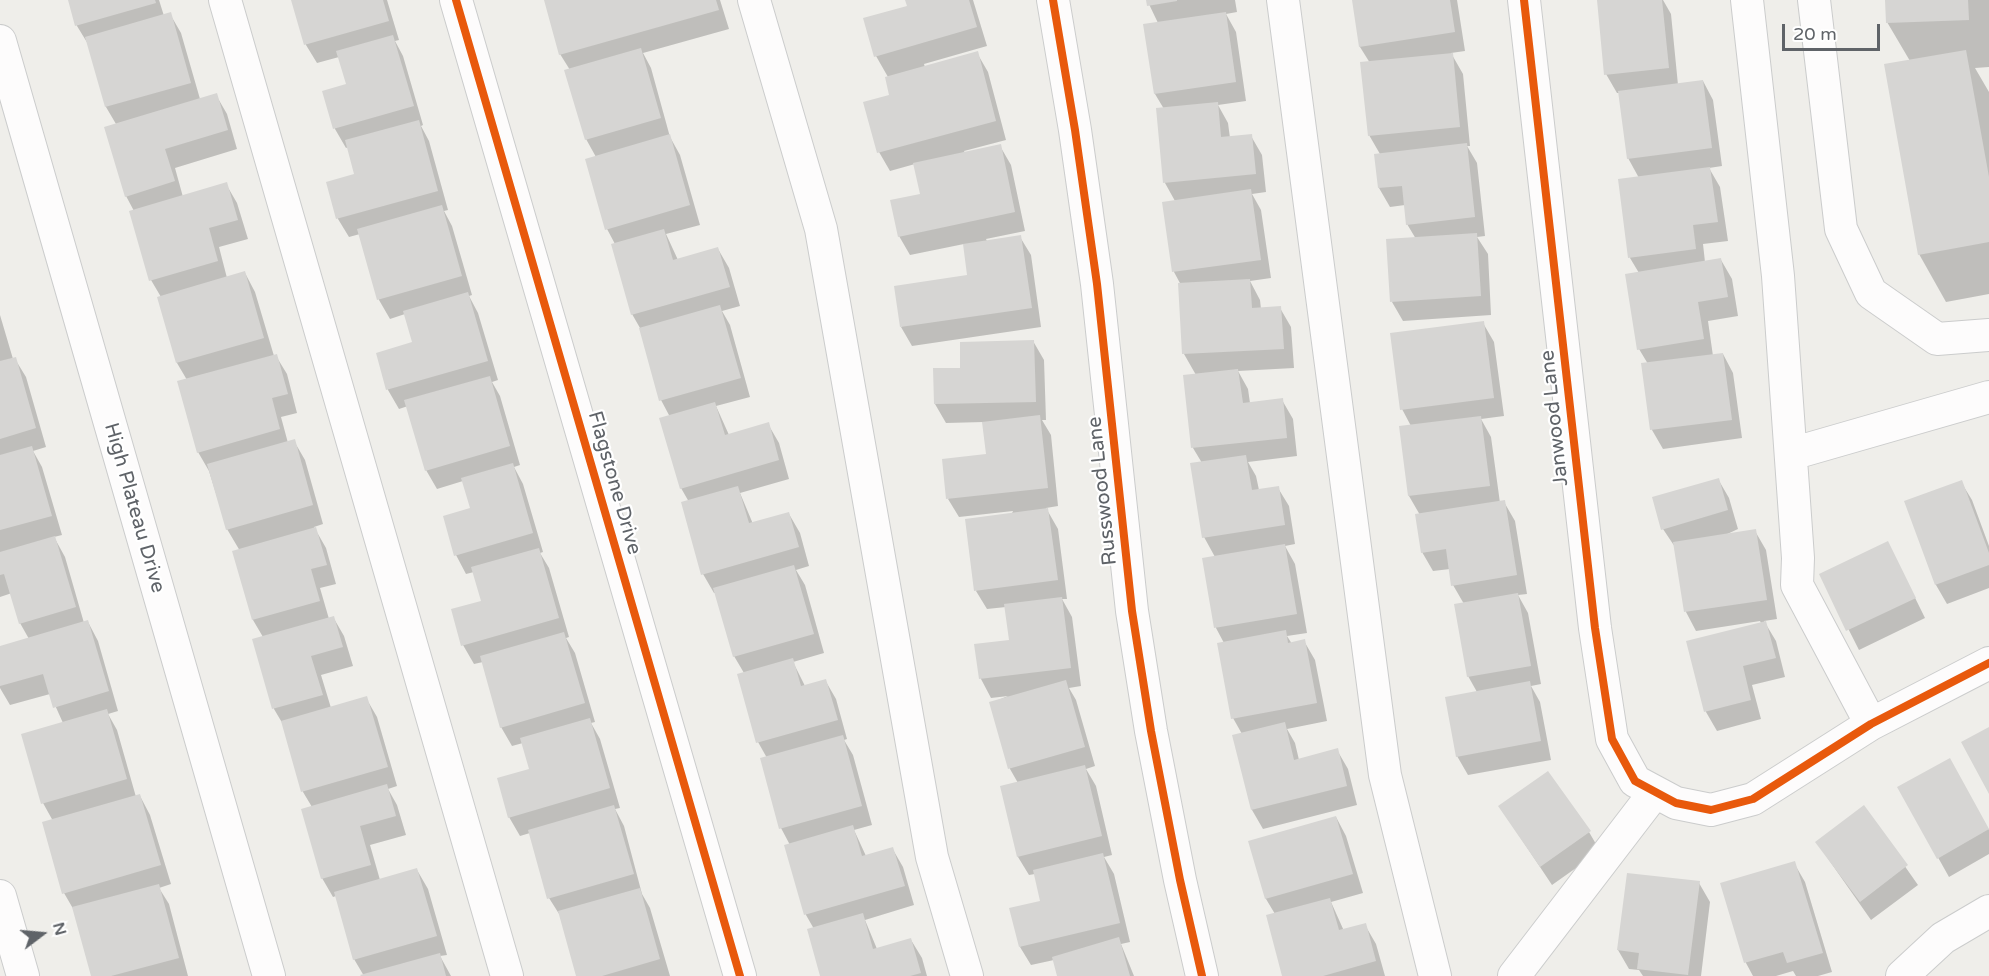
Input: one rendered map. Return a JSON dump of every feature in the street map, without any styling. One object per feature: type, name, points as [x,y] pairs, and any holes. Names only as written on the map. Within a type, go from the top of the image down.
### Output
[{"type":"street","points":[[225,0],[507,976]]},
{"type":"street","name":"Flagstone Drive","points":[[456,0],[740,976]]},
{"type":"street","points":[[754,0],[821,229],[930,846],[967,976]]},
{"type":"street","name":"Russwood Lane","points":[[1053,0],[1075,130],[1097,285],[1134,622],[1151,731],[1175,857],[1202,976]]},
{"type":"street","points":[[1283,0],[1385,775],[1435,976]]},
{"type":"street","name":"Janwood Lane","points":[[1524,0],[1595,628],[1612,739],[1635,781],[1665,797]]},
{"type":"street","points":[[1747,0],[1778,276],[1798,558],[1797,585],[1871,724]]},
{"type":"street","points":[[1814,0],[1841,229],[1870,294],[1937,339],[1989,335]]},
{"type":"street","name":"High Plateau Drive","points":[[0,40],[268,976]]},
{"type":"street","points":[[1791,454],[1989,397]]},
{"type":"street","points":[[1514,976],[1665,797],[1711,810],[1753,799],[1871,724],[1989,663]]},
{"type":"street","points":[[0,896],[23,976]]},
{"type":"street","points":[[1902,976],[1943,938],[1989,911]]},
{"type":"building","points":[[68,0],[155,0],[156,3],[75,26]]},
{"type":"building","points":[[291,0],[383,0],[389,21],[304,45]]},
{"type":"building","points":[[544,0],[716,0],[719,10],[559,55]]},
{"type":"building","points":[[905,0],[969,0],[977,27],[874,57],[863,18],[907,6]]},
{"type":"building","points":[[1146,0],[1177,0],[1177,1],[1147,6]]},
{"type":"building","points":[[1352,0],[1450,0],[1455,32],[1359,47]]},
{"type":"building","points":[[1597,0],[1662,0],[1669,68],[1604,75]]},
{"type":"building","points":[[1885,0],[1968,0],[1969,20],[1886,23]]},
{"type":"building","points":[[171,12],[191,83],[105,107],[85,37]]},
{"type":"building","points":[[1226,12],[1236,82],[1154,94],[1143,24]]},
{"type":"building","points":[[393,35],[414,106],[333,129],[322,91],[346,84],[336,51]]},
{"type":"building","points":[[641,48],[661,118],[585,140],[564,70]]},
{"type":"building","points":[[1966,50],[1989,177],[1989,242],[1918,255],[1884,64]]},
{"type":"building","points":[[978,51],[996,121],[877,153],[863,102],[889,95],[885,77]]},
{"type":"building","points":[[1453,53],[1460,127],[1368,136],[1360,62]]},
{"type":"building","points":[[1703,80],[1712,148],[1627,159],[1618,91]]},
{"type":"building","points":[[217,93],[228,130],[165,149],[175,181],[125,197],[104,127]]},
{"type":"building","points":[[1218,102],[1221,137],[1252,134],[1256,174],[1163,183],[1156,108]]},
{"type":"building","points":[[419,120],[438,191],[336,219],[326,182],[354,174],[345,140]]},
{"type":"building","points":[[670,134],[690,205],[605,230],[585,159]]},
{"type":"building","points":[[1467,143],[1475,217],[1406,225],[1402,186],[1378,188],[1374,154]]},
{"type":"building","points":[[1001,144],[1015,212],[898,237],[890,200],[920,194],[913,163]]},
{"type":"building","points":[[1710,167],[1718,222],[1693,225],[1696,249],[1628,258],[1618,179]]},
{"type":"building","points":[[227,182],[238,220],[209,228],[218,261],[149,281],[129,211]]},
{"type":"building","points":[[1251,189],[1261,260],[1172,272],[1162,202]]},
{"type":"building","points":[[442,205],[462,276],[377,300],[357,229]]},
{"type":"building","points":[[664,229],[673,260],[718,247],[730,287],[631,315],[611,244]]},
{"type":"building","points":[[1477,233],[1481,296],[1390,302],[1386,239]]},
{"type":"building","points":[[1021,235],[1032,308],[900,327],[894,286],[967,275],[963,244]]},
{"type":"building","points":[[1721,258],[1728,297],[1698,302],[1704,339],[1637,350],[1625,274]]},
{"type":"building","points":[[245,271],[264,338],[176,363],[157,297]]},
{"type":"building","points":[[1250,279],[1252,308],[1281,306],[1284,349],[1182,354],[1178,283]]},
{"type":"building","points":[[468,292],[488,361],[386,390],[376,353],[412,342],[403,311]]},
{"type":"building","points":[[720,305],[741,378],[659,401],[639,328]]},
{"type":"building","points":[[1484,321],[1494,398],[1400,410],[1390,333]]},
{"type":"building","points":[[1034,340],[1036,402],[934,404],[933,368],[960,368],[960,342]]},
{"type":"building","points":[[1723,353],[1732,420],[1650,430],[1641,363]]},
{"type":"building","points":[[277,354],[288,394],[272,398],[280,429],[197,453],[177,381]]},
{"type":"building","points":[[16,357],[36,428],[0,439],[0,361]]},
{"type":"building","points":[[1238,369],[1243,403],[1283,398],[1287,438],[1191,448],[1183,375]]},
{"type":"building","points":[[490,376],[510,446],[425,471],[404,400]]},
{"type":"building","points":[[715,402],[725,435],[769,422],[779,460],[680,489],[659,418]]},
{"type":"building","points":[[1040,415],[1048,488],[946,499],[942,459],[986,454],[982,422]]},
{"type":"building","points":[[1481,416],[1490,486],[1408,496],[1399,426]]},
{"type":"building","points":[[295,439],[313,505],[226,530],[207,464]]},
{"type":"building","points":[[32,446],[52,516],[0,530],[0,455]]},
{"type":"building","points":[[1246,455],[1252,490],[1279,486],[1285,525],[1202,538],[1190,463]]},
{"type":"building","points":[[513,463],[533,533],[454,556],[443,516],[470,508],[461,478]]},
{"type":"building","points":[[1719,478],[1728,510],[1661,530],[1652,497]]},
{"type":"building","points":[[1962,480],[1989,553],[1989,565],[1935,585],[1904,501]]},
{"type":"building","points":[[738,486],[749,523],[789,512],[799,547],[701,575],[681,502]]},
{"type":"building","points":[[1505,500],[1517,575],[1451,586],[1446,549],[1421,553],[1415,514]]},
{"type":"building","points":[[1048,508],[1058,580],[974,591],[965,519]]},
{"type":"building","points":[[316,527],[327,565],[311,569],[320,601],[252,620],[232,551]]},
{"type":"building","points":[[1756,529],[1767,600],[1684,612],[1673,542]]},
{"type":"building","points":[[55,536],[76,607],[19,624],[4,574],[0,575],[0,552]]},
{"type":"building","points":[[1888,541],[1916,598],[1846,631],[1819,574]]},
{"type":"building","points":[[1285,544],[1297,614],[1214,628],[1202,558]]},
{"type":"building","points":[[539,548],[559,618],[461,646],[451,609],[481,601],[471,567]]},
{"type":"building","points":[[794,565],[814,634],[733,657],[713,588]]},
{"type":"building","points":[[1518,593],[1531,666],[1467,677],[1454,604]]},
{"type":"building","points":[[1062,597],[1071,668],[979,679],[974,644],[1009,640],[1004,604]]},
{"type":"building","points":[[334,616],[343,647],[311,656],[323,695],[272,709],[252,639]]},
{"type":"building","points":[[88,620],[109,691],[53,708],[43,674],[0,686],[0,646]]},
{"type":"building","points":[[1766,621],[1776,658],[1743,666],[1751,700],[1704,712],[1686,641]]},
{"type":"building","points":[[1286,630],[1288,643],[1305,639],[1317,703],[1231,719],[1217,643]]},
{"type":"building","points":[[564,632],[585,703],[500,728],[480,656]]},
{"type":"building","points":[[793,658],[801,686],[826,679],[838,720],[756,743],[737,674]]},
{"type":"building","points":[[1066,680],[1085,747],[1008,769],[989,702]]},
{"type":"building","points":[[1530,681],[1541,741],[1456,757],[1445,697]]},
{"type":"building","points":[[367,696],[388,767],[301,792],[281,721]]},
{"type":"building","points":[[107,709],[127,779],[41,804],[21,734]]},
{"type":"building","points":[[590,718],[610,788],[508,818],[497,778],[529,769],[520,738]]},
{"type":"building","points":[[1285,722],[1294,760],[1338,748],[1347,786],[1251,810],[1232,735]]},
{"type":"building","points":[[1989,727],[1989,794],[1961,742]]},
{"type":"building","points":[[843,735],[862,806],[779,829],[760,758]]},
{"type":"building","points":[[1950,758],[1989,829],[1937,859],[1897,787]]},
{"type":"building","points":[[1085,765],[1102,836],[1017,857],[1000,786]]},
{"type":"building","points":[[1548,771],[1591,831],[1540,867],[1498,806]]},
{"type":"building","points":[[387,784],[396,816],[360,826],[371,865],[321,879],[301,809]]},
{"type":"building","points":[[140,794],[161,865],[62,894],[42,822]]},
{"type":"building","points":[[614,805],[634,874],[547,899],[528,830]]},
{"type":"building","points":[[1864,805],[1908,865],[1860,902],[1815,842]]},
{"type":"building","points":[[1336,816],[1353,874],[1265,899],[1248,841]]},
{"type":"building","points":[[853,825],[862,856],[893,847],[905,886],[804,915],[784,845]]},
{"type":"building","points":[[1103,853],[1120,923],[1019,947],[1009,908],[1040,901],[1033,870]]},
{"type":"building","points":[[1795,861],[1823,953],[1787,963],[1783,952],[1744,963],[1720,883]]},
{"type":"building","points":[[417,868],[437,936],[353,960],[334,892]]},
{"type":"building","points":[[1627,873],[1700,881],[1688,975],[1637,969],[1639,953],[1617,950]]},
{"type":"building","points":[[159,884],[179,958],[111,976],[91,976],[72,907]]},
{"type":"building","points":[[640,888],[660,959],[602,976],[576,976],[558,911]]},
{"type":"building","points":[[1330,898],[1339,930],[1366,923],[1376,961],[1323,976],[1282,976],[1266,915]]},
{"type":"building","points":[[863,913],[873,949],[911,938],[921,973],[910,976],[820,976],[807,929]]},
{"type":"building","points":[[1119,937],[1130,976],[1057,976],[1052,957]]},
{"type":"building","points":[[440,953],[446,976],[360,975]]},
{"type":"cycle path","points":[[456,0],[740,976]]},
{"type":"cycle path","points":[[1053,0],[1075,130],[1097,284],[1132,611],[1151,731],[1180,880],[1202,976]]},
{"type":"cycle path","points":[[1524,0],[1595,628],[1612,739],[1635,781],[1676,803],[1711,810],[1753,799],[1871,724],[1989,663]]}]
